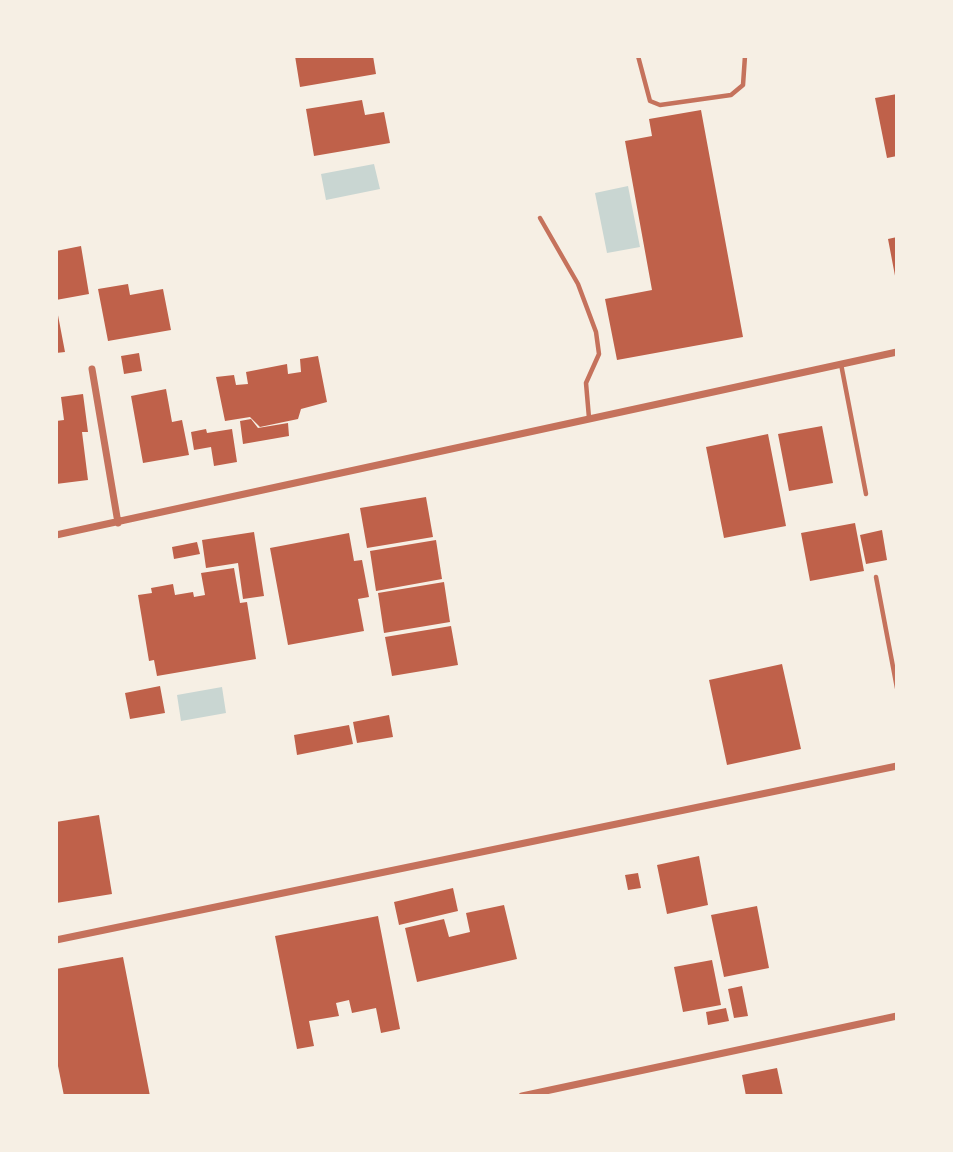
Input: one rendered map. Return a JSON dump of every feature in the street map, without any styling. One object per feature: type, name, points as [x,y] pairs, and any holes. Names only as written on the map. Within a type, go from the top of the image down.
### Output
[{"type":"street","points":[[56,535],[897,352]]},
{"type":"street","points":[[92,369],[118,523]]},
{"type":"street","points":[[56,940],[897,766]]},
{"type":"street","points":[[522,1096],[897,1016]]},
{"type":"lane","points":[[638,56],[650,101],[660,105],[731,94],[743,85],[745,56]]},
{"type":"lane","points":[[540,218],[578,285],[596,332],[598,354],[586,383],[589,418]]},
{"type":"lane","points":[[841,363],[866,494]]},
{"type":"lane","points":[[876,576],[897,688]]},
{"type":"shaded area","points":[[374,164],[380,189],[326,200],[321,174]]},
{"type":"shaded area","points":[[628,186],[640,247],[607,253],[595,193]]},
{"type":"shaded area","points":[[222,687],[226,713],[181,721],[177,695]]},
{"type":"building","points":[[295,56],[373,56],[376,74],[300,87]]},
{"type":"building","points":[[897,94],[897,156],[887,158],[875,98]]},
{"type":"building","points":[[362,100],[365,115],[384,112],[390,143],[314,156],[306,109]]},
{"type":"building","points":[[701,110],[743,337],[617,360],[605,299],[652,290],[625,141],[652,136],[649,119]]},
{"type":"building","points":[[897,237],[897,281],[896,281],[888,239]]},
{"type":"building","points":[[81,246],[89,294],[56,300],[56,251]]},
{"type":"building","points":[[128,284],[130,295],[163,289],[171,330],[108,341],[98,289]]},
{"type":"building","points":[[56,311],[65,352],[56,353]]},
{"type":"building","points":[[139,353],[142,371],[124,374],[121,356]]},
{"type":"building","points":[[318,356],[327,402],[301,409],[298,419],[260,427],[250,417],[225,421],[216,377],[234,375],[236,385],[248,384],[246,372],[287,364],[288,374],[301,372],[300,359]]},
{"type":"building","points":[[166,389],[172,422],[182,420],[189,455],[143,463],[131,396]]},
{"type":"building","points":[[83,394],[88,432],[82,432],[88,480],[56,484],[56,421],[64,420],[61,397]]},
{"type":"building","points":[[251,419],[258,428],[288,423],[289,436],[243,444],[240,421]]},
{"type":"building","points":[[822,426],[833,483],[789,491],[778,434]]},
{"type":"building","points":[[206,429],[207,433],[232,429],[237,462],[214,466],[211,447],[194,450],[191,432]]},
{"type":"building","points":[[768,434],[786,526],[724,538],[706,447]]},
{"type":"building","points":[[426,497],[433,537],[367,548],[360,508]]},
{"type":"building","points":[[855,523],[864,571],[810,581],[801,533]]},
{"type":"building","points":[[882,530],[887,560],[866,564],[860,535]]},
{"type":"building","points":[[254,532],[264,596],[243,599],[238,563],[206,568],[202,540]]},
{"type":"building","points":[[349,533],[354,561],[362,560],[369,597],[358,599],[364,631],[288,645],[270,548]]},
{"type":"building","points":[[436,540],[442,579],[376,591],[370,551]]},
{"type":"building","points":[[197,542],[200,554],[174,559],[172,547]]},
{"type":"building","points":[[234,568],[240,603],[247,602],[256,659],[157,676],[154,660],[149,661],[138,595],[152,593],[151,588],[173,584],[175,595],[193,592],[194,597],[205,595],[201,573]]},
{"type":"building","points":[[444,582],[450,622],[384,633],[378,593]]},
{"type":"building","points":[[451,626],[458,665],[392,676],[385,637]]},
{"type":"building","points":[[782,664],[801,749],[727,765],[709,680]]},
{"type":"building","points":[[160,686],[165,713],[130,719],[125,693]]},
{"type":"building","points":[[389,715],[393,737],[357,743],[353,722]]},
{"type":"building","points":[[349,725],[353,744],[297,755],[294,735]]},
{"type":"building","points":[[99,815],[112,894],[56,903],[56,822]]},
{"type":"building","points":[[699,856],[708,905],[667,914],[657,865]]},
{"type":"building","points":[[638,873],[641,888],[628,890],[625,875]]},
{"type":"building","points":[[453,888],[458,911],[399,925],[394,902]]},
{"type":"building","points":[[504,905],[517,959],[417,982],[405,928],[444,919],[449,937],[470,932],[466,913]]},
{"type":"building","points":[[757,906],[769,968],[724,977],[711,915]]},
{"type":"building","points":[[378,916],[400,1029],[381,1033],[376,1008],[352,1013],[349,1000],[336,1003],[339,1016],[309,1021],[314,1046],[297,1049],[275,936]]},
{"type":"building","points":[[123,957],[150,1096],[64,1096],[56,1056],[56,969]]},
{"type":"building","points":[[712,960],[721,1005],[683,1012],[674,967]]},
{"type":"building","points":[[742,986],[748,1016],[734,1018],[728,989]]},
{"type":"building","points":[[726,1008],[729,1021],[708,1025],[706,1012]]},
{"type":"building","points":[[777,1068],[783,1096],[746,1096],[742,1075]]}]
